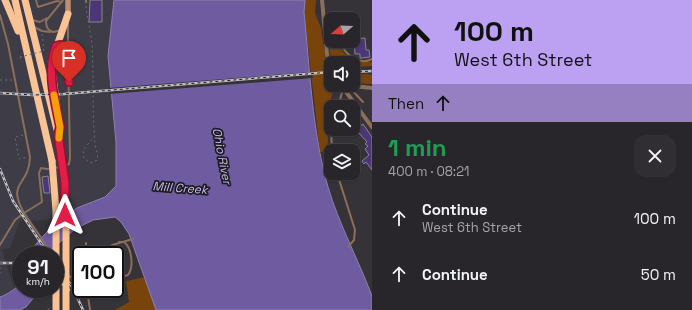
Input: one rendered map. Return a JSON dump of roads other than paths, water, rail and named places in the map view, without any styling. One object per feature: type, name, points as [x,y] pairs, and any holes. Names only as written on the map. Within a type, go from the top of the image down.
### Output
[{"type":"highway","points":[[5,0],[26,62],[52,161],[56,204],[56,310]]},
{"type":"highway","points":[[15,0],[26,62]]},
{"type":"highway","points":[[25,0],[58,134],[62,159],[66,200],[66,310]]},
{"type":"highway","points":[[58,134],[60,127],[51,68],[52,57],[68,14]]},
{"type":"highway","points":[[56,46],[64,45],[68,54]]},
{"type":"main road","points":[[65,1],[68,14]]},
{"type":"street","points":[[322,0],[324,20]]},
{"type":"street","points":[[360,87],[372,88]]},
{"type":"street","points":[[346,92],[372,127]]},
{"type":"lane","points":[[36,0],[38,7],[58,1],[65,1]]},
{"type":"lane","points":[[53,32],[46,27],[46,21],[65,1]]},
{"type":"lane","points":[[0,246],[15,220],[42,202],[39,174],[41,168],[51,169],[69,164],[68,14]]},
{"type":"lane","points":[[0,15],[16,80],[30,157],[27,175],[18,186],[16,194],[24,213],[46,246]]},
{"type":"lane","points":[[31,22],[37,22],[48,18]]},
{"type":"lane","points":[[31,22],[38,30],[53,32],[58,31],[65,24]]},
{"type":"lane","points":[[343,48],[357,60],[372,59]]},
{"type":"lane","points":[[355,92],[363,102]]},
{"type":"lane","points":[[339,180],[355,230],[353,243],[348,247]]},
{"type":"lane","points":[[112,246],[133,238]]},
{"type":"lane","points":[[119,242],[124,242],[128,246],[132,265],[128,275],[124,276]]},
{"type":"lane","points":[[64,270],[72,279]]},
{"type":"lane","points":[[88,298],[90,310]]},
{"type":"water","points":[[114,0],[305,0],[304,12],[312,100],[318,144],[324,170],[324,180],[326,180],[332,201],[367,282],[372,296],[372,310],[156,310],[129,234],[121,222],[115,217],[93,220],[75,229],[55,246],[34,246],[57,222],[77,208],[105,197],[116,186],[116,142],[108,56]]},
{"type":"water","points":[[12,291],[12,298],[33,298],[26,307],[20,310],[0,310],[0,297]]},
{"type":"railway","points":[[360,72],[372,71]]},
{"type":"railway","points":[[0,93],[33,95],[64,94],[324,73]]},
{"type":"railway","points":[[0,169],[13,201],[43,246]]},
{"type":"railway","points":[[0,263],[12,263]]},
{"type":"railway","points":[[64,276],[73,288],[83,310]]},
{"type":"railway","points":[[64,285],[69,290]]},
{"type":"water label","name":"Ohio River","points":[[222,156]]},
{"type":"water label","name":"Mill Creek","points":[[180,188]]}]
